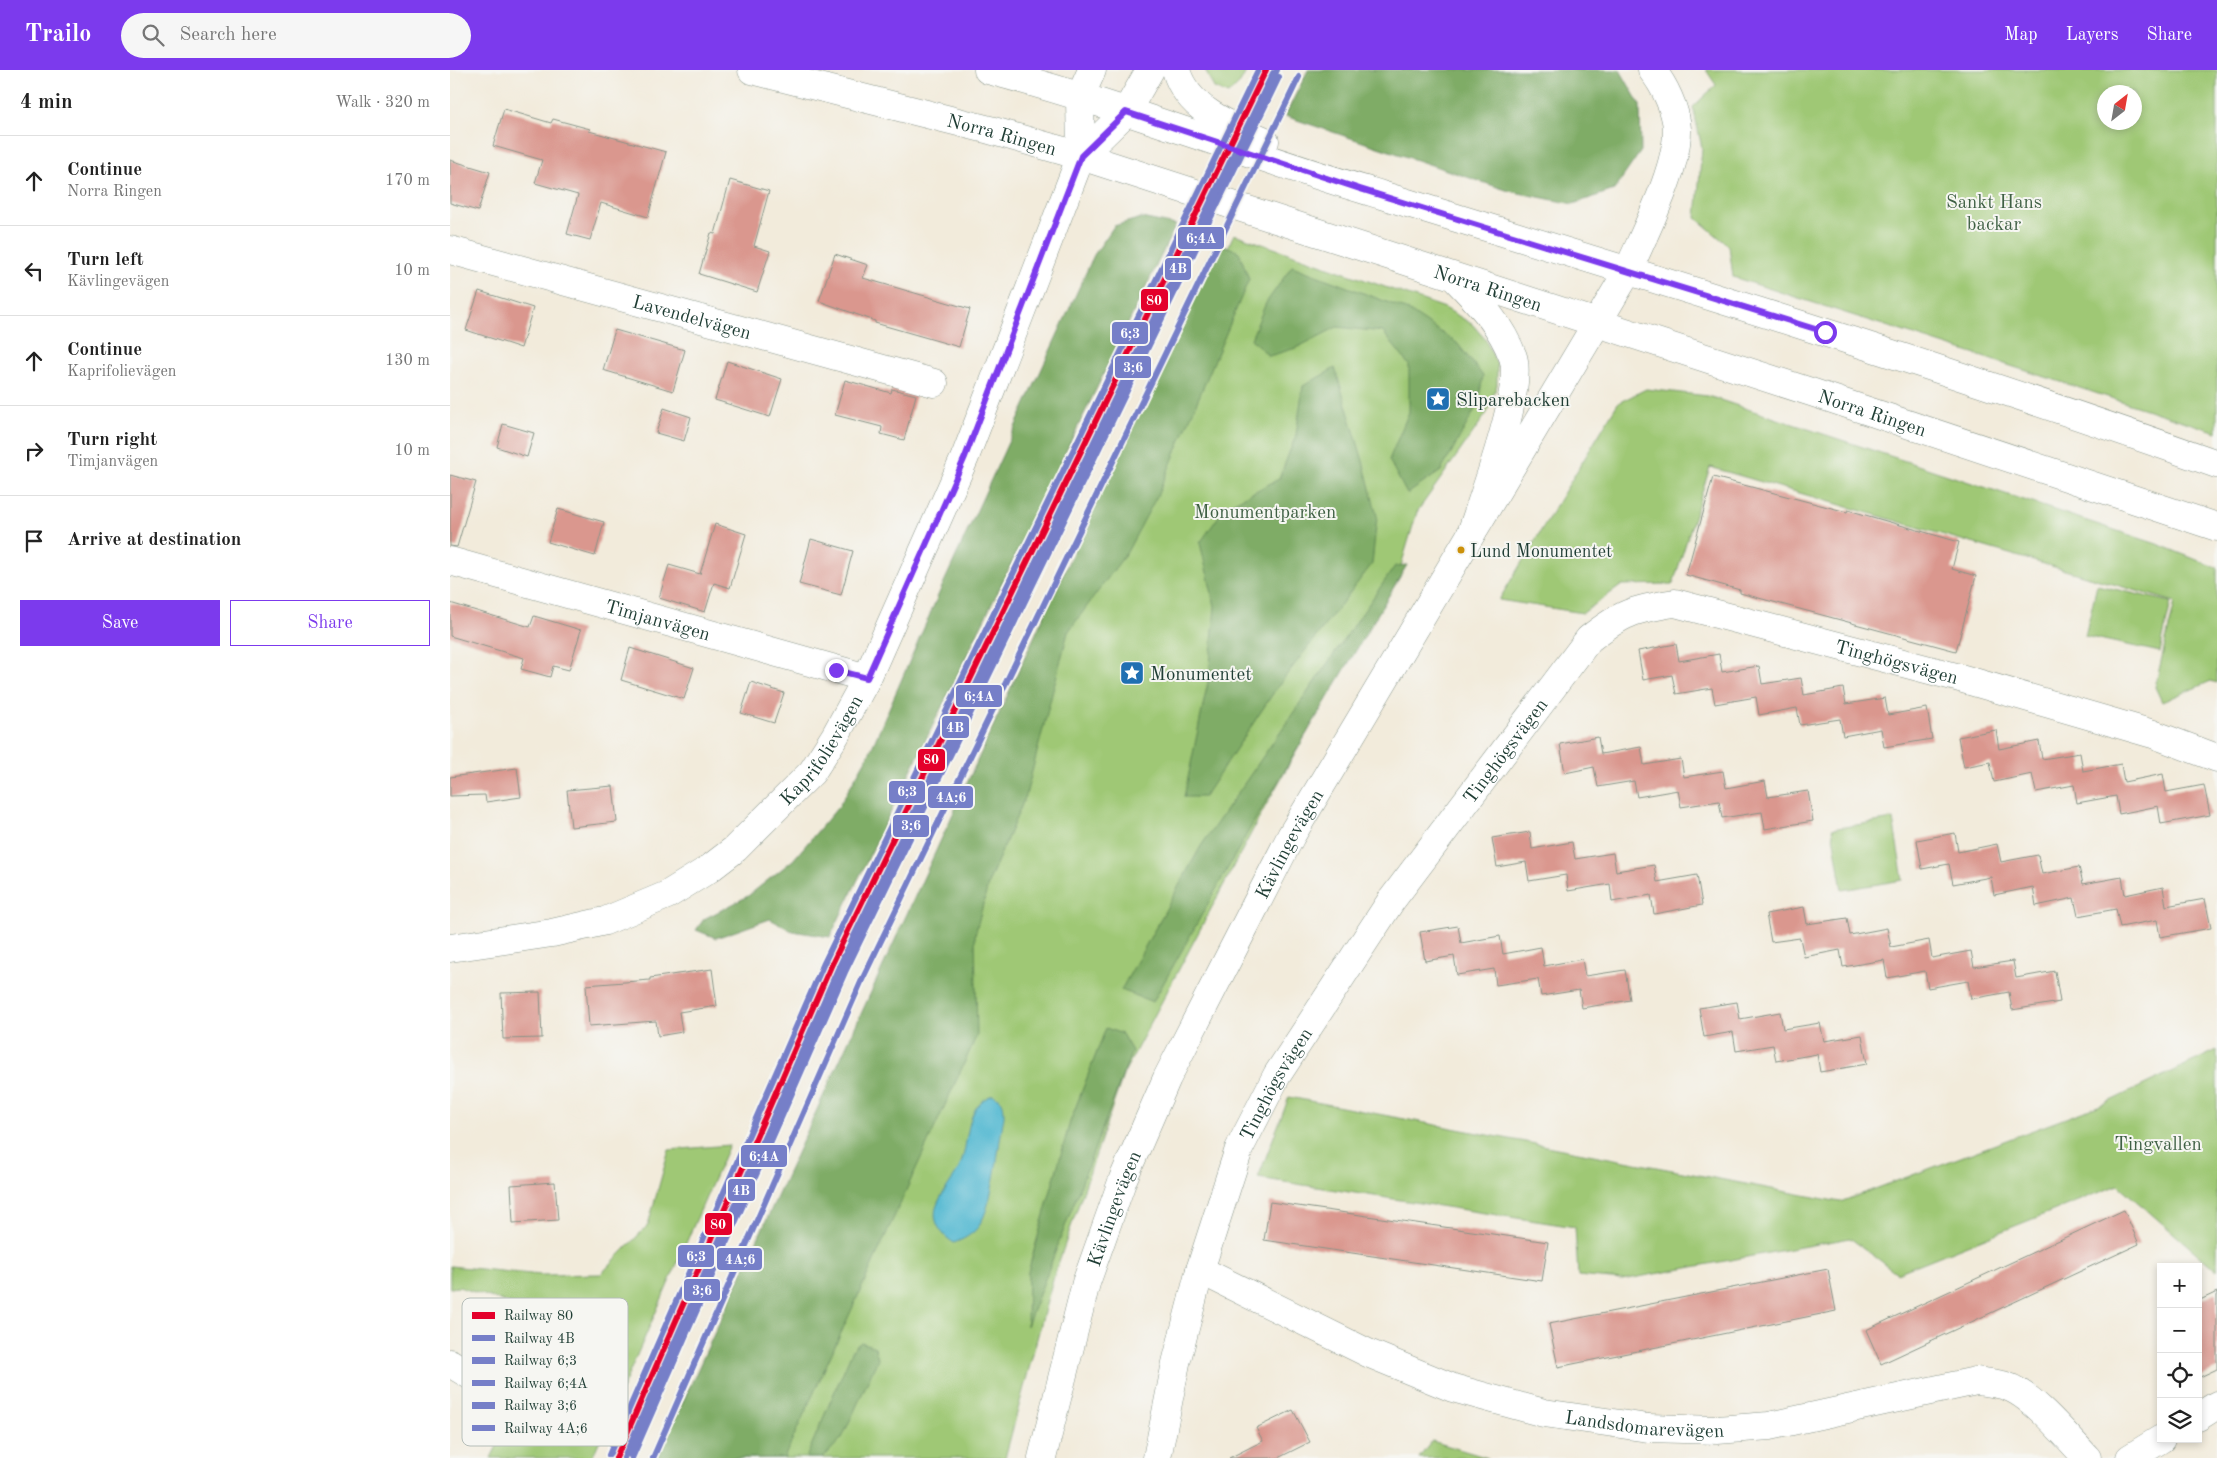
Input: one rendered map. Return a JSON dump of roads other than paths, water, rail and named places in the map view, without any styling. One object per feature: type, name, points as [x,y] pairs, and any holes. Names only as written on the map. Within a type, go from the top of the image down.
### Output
[{"type":"main road","name":"Norra Ringen","points":[[752,70],[990,130],[1081,156],[2217,527]]},
{"type":"main road","points":[[988,70],[1080,96],[1360,189],[1825,332],[2217,464]]},
{"type":"main road","points":[[1081,156],[1080,96],[1092,70]]},
{"type":"main road","points":[[1081,156],[1126,112],[1150,70]]},
{"type":"main road","points":[[1176,70],[1182,85],[1200,107],[1222,122],[1301,156],[1360,189]]},
{"type":"main road","points":[[1628,271],[1672,164],[1677,129],[1665,86],[1652,70]]},
{"type":"main road","name":"Kaprifolievägen","points":[[450,948],[552,933],[605,921],[667,895],[709,869],[758,828],[812,772],[835,736],[867,678],[965,457],[1081,156]]},
{"type":"main road","name":"Lavendelvägen","points":[[450,250],[934,383]]},
{"type":"main road","name":"Kävlingevägen","points":[[1042,1458],[1086,1283],[1124,1179],[1167,1078],[1291,836],[1628,271]]},
{"type":"main road","points":[[1452,276],[1494,319],[1514,360],[1512,403],[1471,534]]},
{"type":"main road","name":"Timjanvägen","points":[[450,561],[867,678]]},
{"type":"main road","name":"Tinghögsvägen","points":[[1157,1458],[1176,1362],[1200,1270],[1240,1150],[1277,1075],[1391,900],[1589,639],[1614,618],[1643,607],[1675,603],[1969,680],[2153,734],[2217,758]]},
{"type":"main road","name":"Landsdomarevägen","points":[[1200,1270],[1405,1369],[1453,1388],[1544,1412],[1648,1428],[1717,1430],[1770,1426],[1976,1381],[2007,1386],[2032,1402],[2086,1458]]},
{"type":"main road","points":[[450,1363],[462,1370]]},
{"type":"main road","points":[[2202,1415],[2217,1406]]},
{"type":"main road","points":[[2130,1458],[2157,1441]]},
{"type":"water","points":[[993,1095],[1003,1104],[1004,1117],[992,1189],[979,1226],[968,1236],[954,1243],[939,1228],[935,1214],[936,1208],[940,1198],[959,1168],[972,1116],[983,1100]]},
{"type":"rail line","name":"6;3","points":[[628,1412],[824,963],[1258,70]]},
{"type":"rail line","name":"80","points":[[628,1431],[831,966],[1266,70]]},
{"type":"rail line","name":"3;6","points":[[630,1455],[841,971],[1277,70]]},
{"type":"rail line","name":"4B","points":[[624,1458],[838,969],[1273,73]]},
{"type":"rail line","name":"6;4A","points":[[632,1458],[845,972],[1279,77]]},
{"type":"rail line","name":"4A;6","points":[[653,1458],[862,980],[1299,77]]},
{"type":"rail line","name":"6;3","points":[[609,1455],[613,1446]]},
{"type":"rail line","name":"80","points":[[616,1458],[621,1446]]},
{"type":"place","name":"Sliparebacken","points":[[1438,399]]},
{"type":"place","name":"Lund Monumentet","points":[[1461,550]]},
{"type":"place","name":"Monumentet","points":[[1132,673]]},
{"type":"park label","name":"Sankt Hans backar","points":[[1994,212]]},
{"type":"park label","name":"Monumentparken","points":[[1265,511]]},
{"type":"park label","name":"Tingvallen","points":[[2158,1143]]}]
